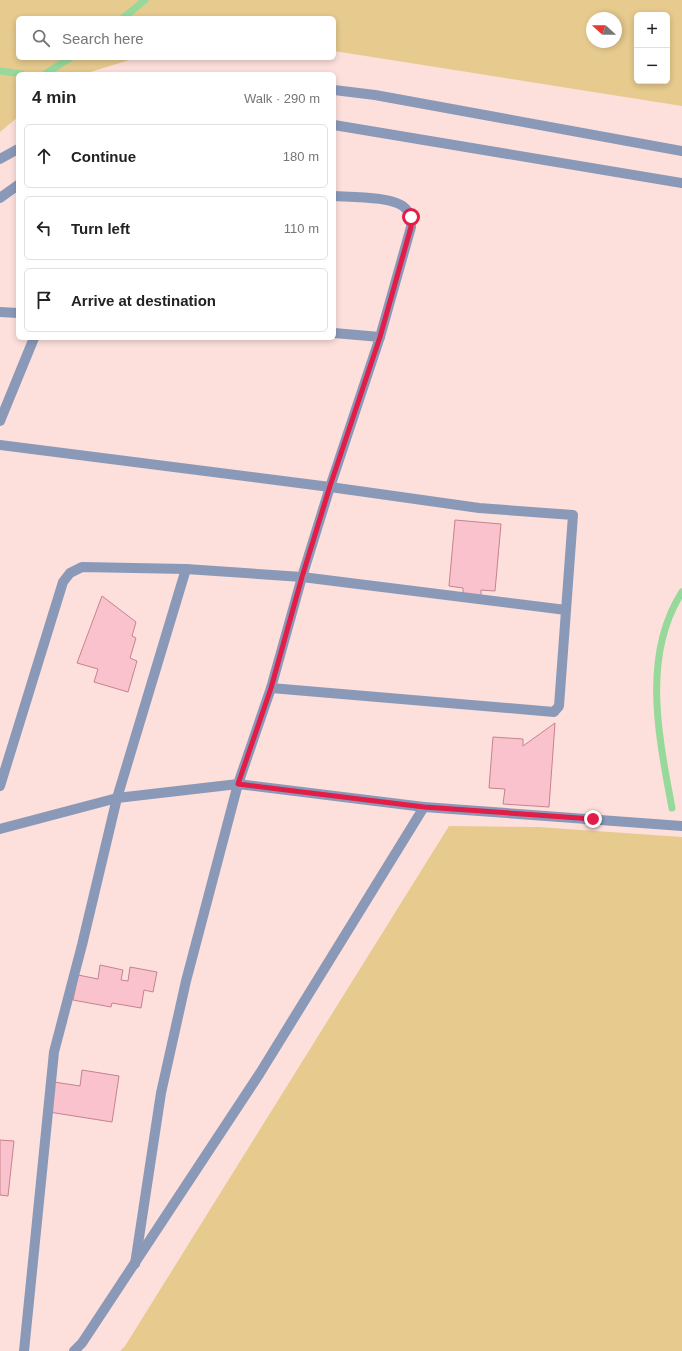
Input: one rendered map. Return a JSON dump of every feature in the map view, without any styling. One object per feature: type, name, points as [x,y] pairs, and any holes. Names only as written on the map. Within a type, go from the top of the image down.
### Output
[{"type":"street","points":[[336,90],[375,95],[682,151]]},
{"type":"street","points":[[336,125],[682,184]]},
{"type":"street","points":[[0,159],[16,150]]},
{"type":"street","points":[[0,198],[16,186]]},
{"type":"street","points":[[135,1264],[161,1093],[186,981],[238,784],[271,688],[302,577],[330,486],[380,337],[411,227],[411,217],[406,208],[393,201],[336,196]]},
{"type":"street","points":[[0,312],[16,313]]},
{"type":"street","points":[[336,333],[380,337]]},
{"type":"street","points":[[0,421],[33,340]]},
{"type":"street","points":[[0,445],[330,486],[479,508],[573,515],[559,706],[554,712],[271,688]]},
{"type":"street","points":[[0,786],[63,582],[70,573],[82,567],[106,566],[186,569],[302,577],[566,610]]},
{"type":"street","points":[[24,1351],[54,1052],[82,945],[117,798],[186,569]]},
{"type":"street","points":[[0,828],[117,798],[238,784],[424,807],[682,826]]},
{"type":"street","points":[[74,1351],[82,1343],[135,1264],[260,1073],[424,807]]},
{"type":"shaded area","points":[[0,0],[682,0],[682,106],[336,51],[336,16],[16,16],[16,60],[130,60],[90,72],[16,72],[16,119],[0,132]]},
{"type":"shaded area","points":[[449,826],[539,827],[682,837],[682,1351],[120,1351],[125,1346]]},
{"type":"building","points":[[455,520],[501,524],[495,591],[481,590],[481,596],[463,594],[463,588],[449,586]]},
{"type":"building","points":[[102,596],[136,622],[132,636],[136,638],[130,658],[137,661],[128,692],[94,682],[98,669],[77,663]]},
{"type":"building","points":[[555,723],[549,807],[503,804],[505,789],[489,788],[493,737],[523,739],[523,746]]},
{"type":"building","points":[[100,965],[123,970],[121,980],[128,981],[130,967],[157,972],[153,992],[144,990],[141,1008],[112,1003],[111,1007],[73,1000],[78,975],[98,979]]},
{"type":"building","points":[[82,1070],[119,1076],[112,1122],[49,1112],[54,1082],[80,1086]]},
{"type":"building","points":[[0,1140],[14,1141],[8,1196],[0,1195]]},
{"type":"waterway","points":[[125,16],[145,0]]},
{"type":"waterway","points":[[48,72],[67,60]]},
{"type":"waterway","points":[[0,71],[16,73]]},
{"type":"waterway","points":[[672,808],[662,754],[657,698],[657,670],[661,643],[669,617],[682,592]]},
{"type":"route","points":[[411,217],[411,227],[380,337],[330,486],[302,577],[271,688],[238,784],[424,807],[593,819]]}]
